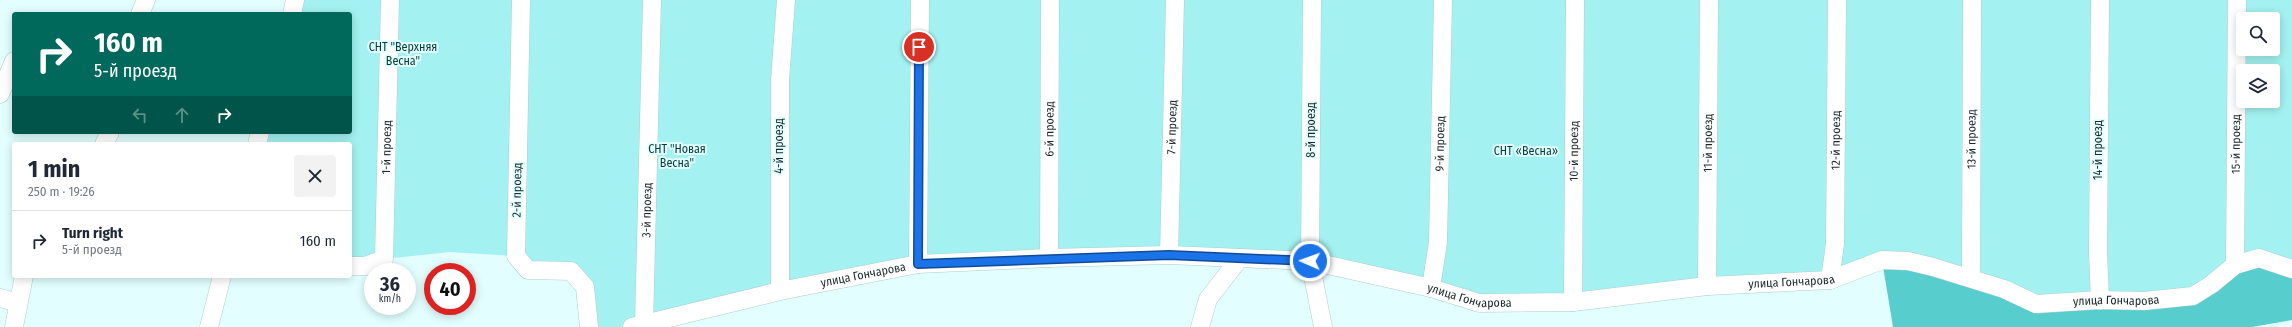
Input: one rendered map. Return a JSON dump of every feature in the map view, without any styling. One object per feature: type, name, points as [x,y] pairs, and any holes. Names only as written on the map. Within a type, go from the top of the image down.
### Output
[{"type":"street","points":[[141,12],[146,0]]},
{"type":"street","points":[[292,12],[295,0]]},
{"type":"street","name":"1-й проезд","points":[[352,266],[365,266],[384,259],[390,0]]},
{"type":"street","name":"2-й проезд","points":[[521,0],[516,256],[528,270],[571,271],[585,287],[589,327]]},
{"type":"street","name":"3-й проезд","points":[[637,326],[652,0]]},
{"type":"street","name":"4-й проезд","points":[[780,291],[780,80],[786,0]]},
{"type":"street","points":[[918,264],[920,0]]},
{"type":"street","name":"6-й проезд","points":[[1049,258],[1050,0]]},
{"type":"street","name":"7-й проезд","points":[[1169,255],[1176,0]]},
{"type":"street","name":"8-й проезд","points":[[1312,0],[1310,261],[1323,327]]},
{"type":"street","name":"9-й проезд","points":[[1431,288],[1438,242],[1443,0]]},
{"type":"street","name":"10-й проезд","points":[[1573,302],[1575,0]]},
{"type":"street","name":"11-й проезд","points":[[1707,286],[1709,0]]},
{"type":"street","name":"12-й проезд","points":[[1830,280],[1835,244],[1837,0]]},
{"type":"street","name":"13-й проезд","points":[[1971,278],[1972,0]]},
{"type":"street","name":"14-й проезд","points":[[2100,0],[2100,300]]},
{"type":"street","name":"15-й проезд","points":[[2235,265],[2237,0]]},
{"type":"street","points":[[0,94],[12,66]]},
{"type":"street","name":"улица Гончарова","points":[[637,326],[780,291],[918,264],[1049,258],[1169,255],[1310,261],[1431,288],[1479,303],[1573,302],[1707,286],[1830,280],[1882,260],[1908,261],[1971,278],[2004,289],[2036,304],[2100,300],[2144,300],[2193,296],[2212,284],[2235,265],[2258,258],[2292,269]]},
{"type":"street","points":[[1200,327],[1208,299],[1240,258]]},
{"type":"street","points":[[14,327],[24,278]]},
{"type":"street","points":[[209,327],[221,278]]},
{"type":"street","points":[[0,298],[18,303]]},
{"type":"green space","points":[[295,0],[2292,0],[2292,269],[2193,296],[2036,304],[1908,261],[1830,280],[1479,303],[1310,261],[918,264],[632,327],[589,327],[571,271],[528,270],[516,256],[450,252],[384,259],[352,266],[352,142],[258,142],[260,134],[352,134],[352,12],[292,12]]},
{"type":"shaded area","points":[[1882,260],[2036,304],[2193,296],[2235,265],[2292,269],[2292,320],[2252,327],[1893,327]]},
{"type":"route","points":[[919,47],[918,264],[1049,258],[1169,255],[1310,261]]},
{"type":"park label","name":"СНТ \"Верхняя Весна\"","points":[[403,54]]},
{"type":"park label","name":"СНТ «Весна»","points":[[1526,151]]},
{"type":"park label","name":"СНТ \"Новая Весна\"","points":[[677,156]]}]
